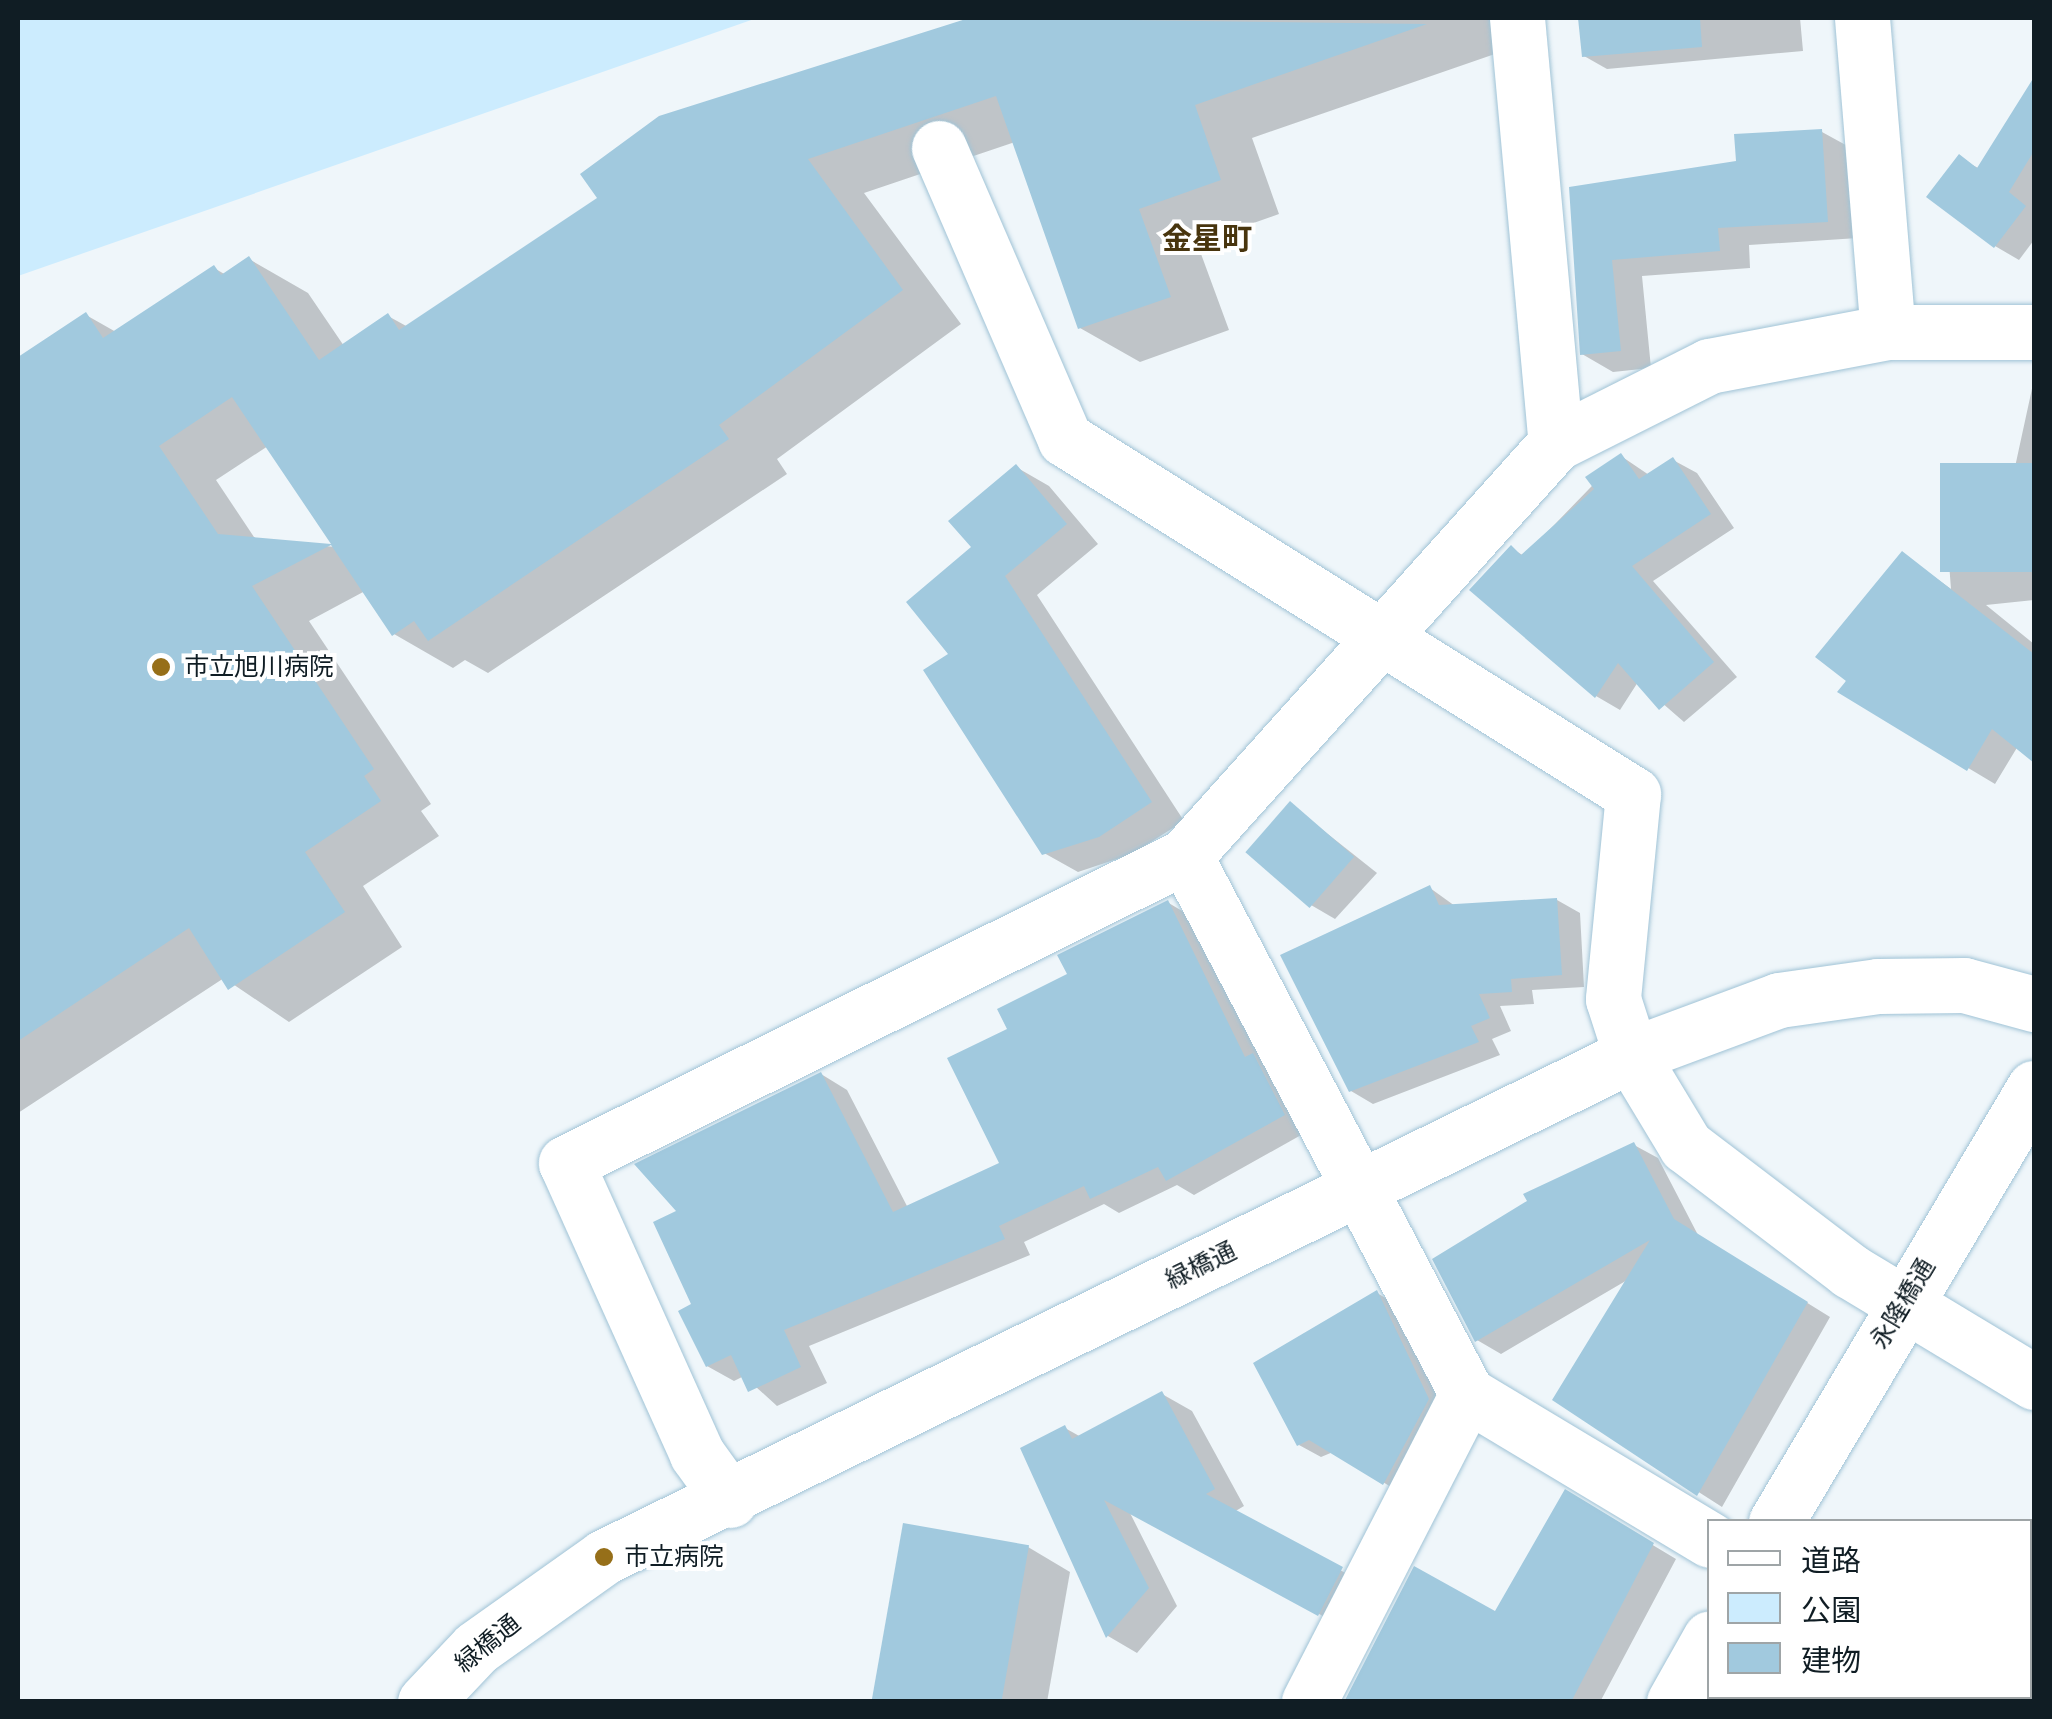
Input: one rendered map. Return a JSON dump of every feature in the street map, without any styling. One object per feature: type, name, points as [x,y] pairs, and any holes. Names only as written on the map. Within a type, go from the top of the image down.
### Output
[{"type":"street","points":[[1517,18],[1556,443]]},
{"type":"street","points":[[1862,18],[1888,332]]},
{"type":"street","points":[[939,148],[1066,440],[1633,794],[1613,999],[1631,1054],[1686,1146],[1903,1302],[2034,1382]]},
{"type":"street","points":[[730,1500],[697,1454],[566,1164],[1185,856],[1556,443],[1709,366],[1888,332],[2034,332]]},
{"type":"street","points":[[1185,856],[1467,1394],[1707,1538]]},
{"type":"street","name":"緑橋通","points":[[425,1702],[476,1648],[604,1557],[730,1500],[1631,1054],[1778,1000],[1878,986],[1964,985],[2034,1004]]},
{"type":"street","name":"永隆橋通","points":[[1778,1519],[1903,1302],[2034,1088]]},
{"type":"street","points":[[1310,1702],[1467,1394]]},
{"type":"street","points":[[1674,1702],[1707,1643]]},
{"type":"green space","points":[[18,18],[757,18],[18,276]]},
{"type":"building","points":[[969,18],[1427,24],[1195,105],[1221,180],[1139,209],[1171,297],[1078,329],[996,96],[808,159],[903,290],[719,425],[729,439],[428,641],[414,621],[392,636],[331,545],[252,586],[374,769],[364,776],[381,801],[305,852],[345,912],[228,990],[189,928],[18,1041],[18,357],[86,312],[103,338],[214,265],[221,275],[249,256],[319,360],[388,313],[399,330],[597,198],[580,174],[659,116]],"holes":[[[232,397],[331,544],[218,534],[159,446]]]},
{"type":"building","points":[[1578,18],[1700,18],[1702,47],[1582,57]]},
{"type":"building","points":[[2034,77],[2034,151],[2009,192],[2026,206],[1994,248],[1926,197],[1959,154],[1977,168]]},
{"type":"building","points":[[1822,129],[1828,222],[1718,228],[1720,251],[1612,260],[1621,351],[1580,355],[1569,187],[1736,161],[1734,134]]},
{"type":"building","points":[[1621,453],[1639,479],[1673,457],[1711,514],[1632,566],[1714,662],[1659,710],[1618,663],[1595,698],[1469,590],[1511,545],[1521,555],[1594,489],[1585,477]]},
{"type":"building","points":[[1940,463],[2034,463],[2034,572],[1940,572]]},
{"type":"building","points":[[1016,464],[1067,524],[1005,576],[1152,802],[1099,837],[1042,855],[923,670],[948,654],[906,602],[971,547],[948,521]]},
{"type":"building","points":[[1902,551],[2034,654],[2034,763],[1992,729],[1967,771],[1837,692],[1846,681],[1815,657]]},
{"type":"building","points":[[1290,801],[1354,857],[1310,908],[1245,852]]},
{"type":"building","points":[[1430,885],[1439,905],[1557,898],[1562,975],[1511,979],[1512,992],[1479,994],[1490,1018],[1471,1026],[1479,1042],[1349,1092],[1280,955]]},
{"type":"building","points":[[1168,900],[1245,1057],[1253,1053],[1285,1115],[1166,1181],[1158,1167],[1090,1199],[1084,1186],[999,1226],[1005,1239],[784,1330],[801,1367],[748,1392],[731,1355],[706,1367],[678,1311],[691,1304],[653,1222],[676,1211],[634,1164],[821,1072],[893,1212],[999,1163],[947,1058],[1007,1029],[997,1009],[1067,974],[1057,955]]},
{"type":"building","points":[[1634,1142],[1674,1219],[1808,1302],[1697,1496],[1552,1400],[1650,1240],[1475,1342],[1432,1259],[1527,1201],[1523,1194]]},
{"type":"building","points":[[1377,1290],[1429,1399],[1383,1485],[1309,1440],[1297,1446],[1253,1363]]},
{"type":"building","points":[[1162,1391],[1215,1489],[1206,1494],[1343,1567],[1318,1616],[1104,1500],[1149,1588],[1106,1638],[1020,1448],[1065,1425],[1072,1439]]},
{"type":"building","points":[[1565,1489],[1654,1543],[1571,1702],[1344,1702],[1414,1566],[1495,1611]]},
{"type":"building","points":[[903,1523],[1029,1545],[1001,1702],[871,1702]]},
{"type":"place","name":"市立旭川病院","points":[[161,667]]},
{"type":"place","name":"市立病院","points":[[604,1557]]},
{"type":"district","name":"金星町","points":[[1207,239]]}]
